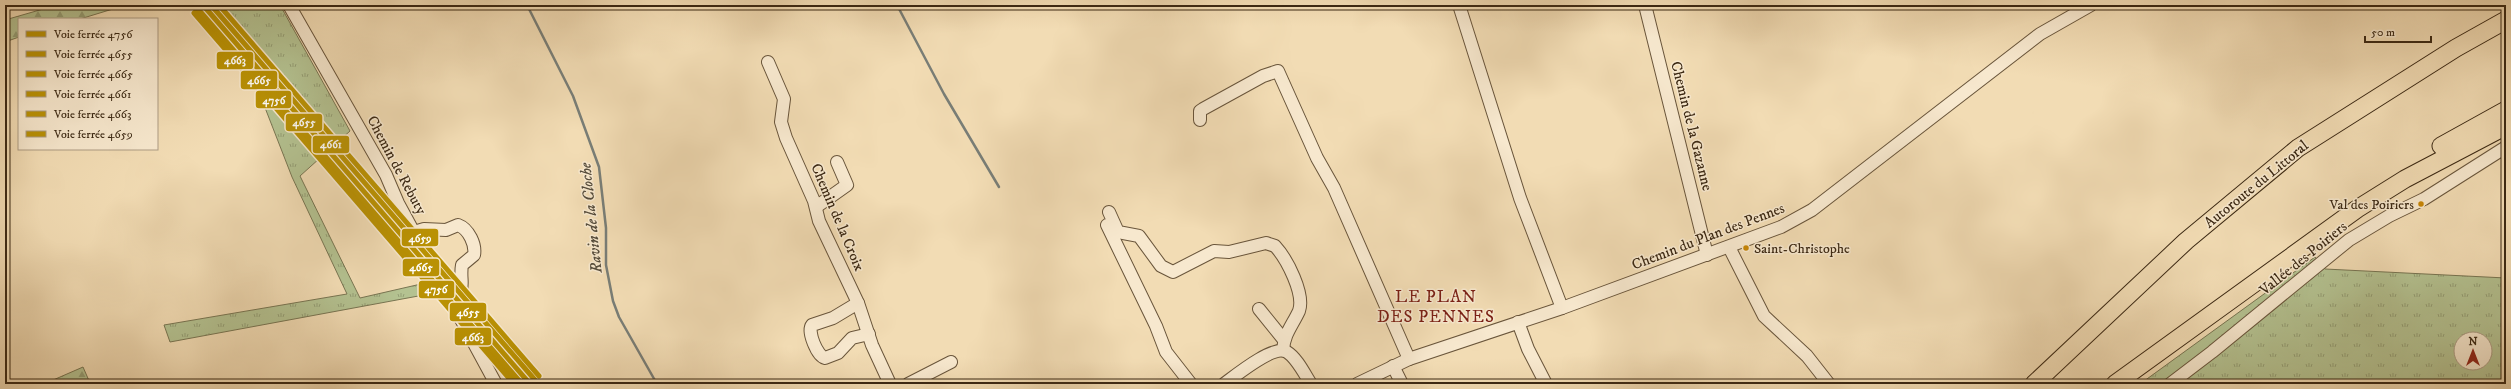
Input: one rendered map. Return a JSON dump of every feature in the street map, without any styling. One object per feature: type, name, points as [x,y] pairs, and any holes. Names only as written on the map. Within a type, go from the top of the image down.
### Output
[{"type":"highway","points":[[2298,148],[2374,88],[2437,47],[2506,8]]},
{"type":"highway","name":"Autoroute du Littoral","points":[[2034,384],[2186,241],[2298,148],[2449,52],[2506,20]]},
{"type":"highway","points":[[2115,384],[2310,230],[2384,181],[2506,110]]},
{"type":"highway","points":[[2130,372],[2357,209],[2405,179],[2506,126]]},
{"type":"street","name":"Chemin de Rebuty","points":[[289,5],[386,174],[394,197],[496,384]]},
{"type":"street","points":[[1459,5],[1520,198],[1562,308]]},
{"type":"street","name":"Chemin de la Gazanne","points":[[1645,5],[1707,255]]},
{"type":"street","name":"Chemin du Plan des Pennes","points":[[1357,384],[1409,359],[1562,308],[1781,227],[1812,210],[2028,42],[2062,20],[2091,5]]},
{"type":"street","name":"Chemin de la Croix","points":[[768,62],[784,99],[782,126],[816,207],[819,220],[858,303],[890,384]]},
{"type":"street","points":[[1200,120],[1200,112],[1203,109],[1263,76],[1278,71],[1317,158],[1334,188],[1409,359]]},
{"type":"street","name":"Vallée des Poiriers","points":[[2170,384],[2212,352],[2349,240],[2382,220],[2424,199],[2506,147]]},
{"type":"street","points":[[816,207],[847,185],[838,162]]},
{"type":"street","points":[[1192,384],[1166,352],[1108,217],[1118,232],[1139,236],[1161,266],[1168,271],[1176,271],[1214,251],[1229,252],[1266,243],[1276,246],[1297,286],[1301,302],[1283,345],[1224,384]]},
{"type":"street","points":[[414,232],[424,229],[446,230],[458,225],[466,231],[471,239],[474,255],[462,265],[462,291],[459,297],[451,301]]},
{"type":"street","points":[[1729,247],[1764,316],[1807,356],[1829,384]]},
{"type":"street","points":[[858,303],[833,318],[812,325],[811,333],[820,355],[825,358],[838,353],[852,338],[869,334]]},
{"type":"street","points":[[1259,309],[1311,384]]},
{"type":"street","points":[[1518,322],[1528,349],[1546,384]]},
{"type":"street","points":[[908,384],[952,362]]},
{"type":"street","points":[[1393,366],[1402,384]]},
{"type":"green space","points":[[57,5],[126,5],[83,18],[18,18],[18,37],[5,42],[5,20]]},
{"type":"green space","points":[[225,5],[280,5],[350,131],[300,176],[360,298],[434,281],[440,292],[170,342],[164,325],[347,294],[292,177]]},
{"type":"green space","points":[[2315,257],[2325,269],[2506,278],[2506,384],[2140,384]]},
{"type":"green space","points":[[83,367],[90,383],[44,384]]},
{"type":"waterway","name":"Ravin de la Cloche","points":[[527,5],[573,96],[599,167],[606,228],[606,265],[613,301],[619,317],[657,384]]},
{"type":"waterway","points":[[897,5],[944,94],[999,187]]},
{"type":"rail line","name":"4756","points":[[192,5],[518,384]]},
{"type":"rail line","name":"4655","points":[[203,5],[530,384]]},
{"type":"rail line","name":"4661","points":[[211,5],[535,380]]},
{"type":"rail line","name":"4659","points":[[219,5],[539,376]]},
{"type":"rail line","name":"4665","points":[[198,9],[522,384]]},
{"type":"rail line","name":"4663","points":[[194,13],[514,384]]},
{"type":"place","name":"Val des Poiriers","points":[[2421,204]]},
{"type":"place","name":"Saint-Christophe","points":[[1746,248]]},
{"type":"district","name":"LE PLAN DES PENNES","points":[[1436,306]]}]
